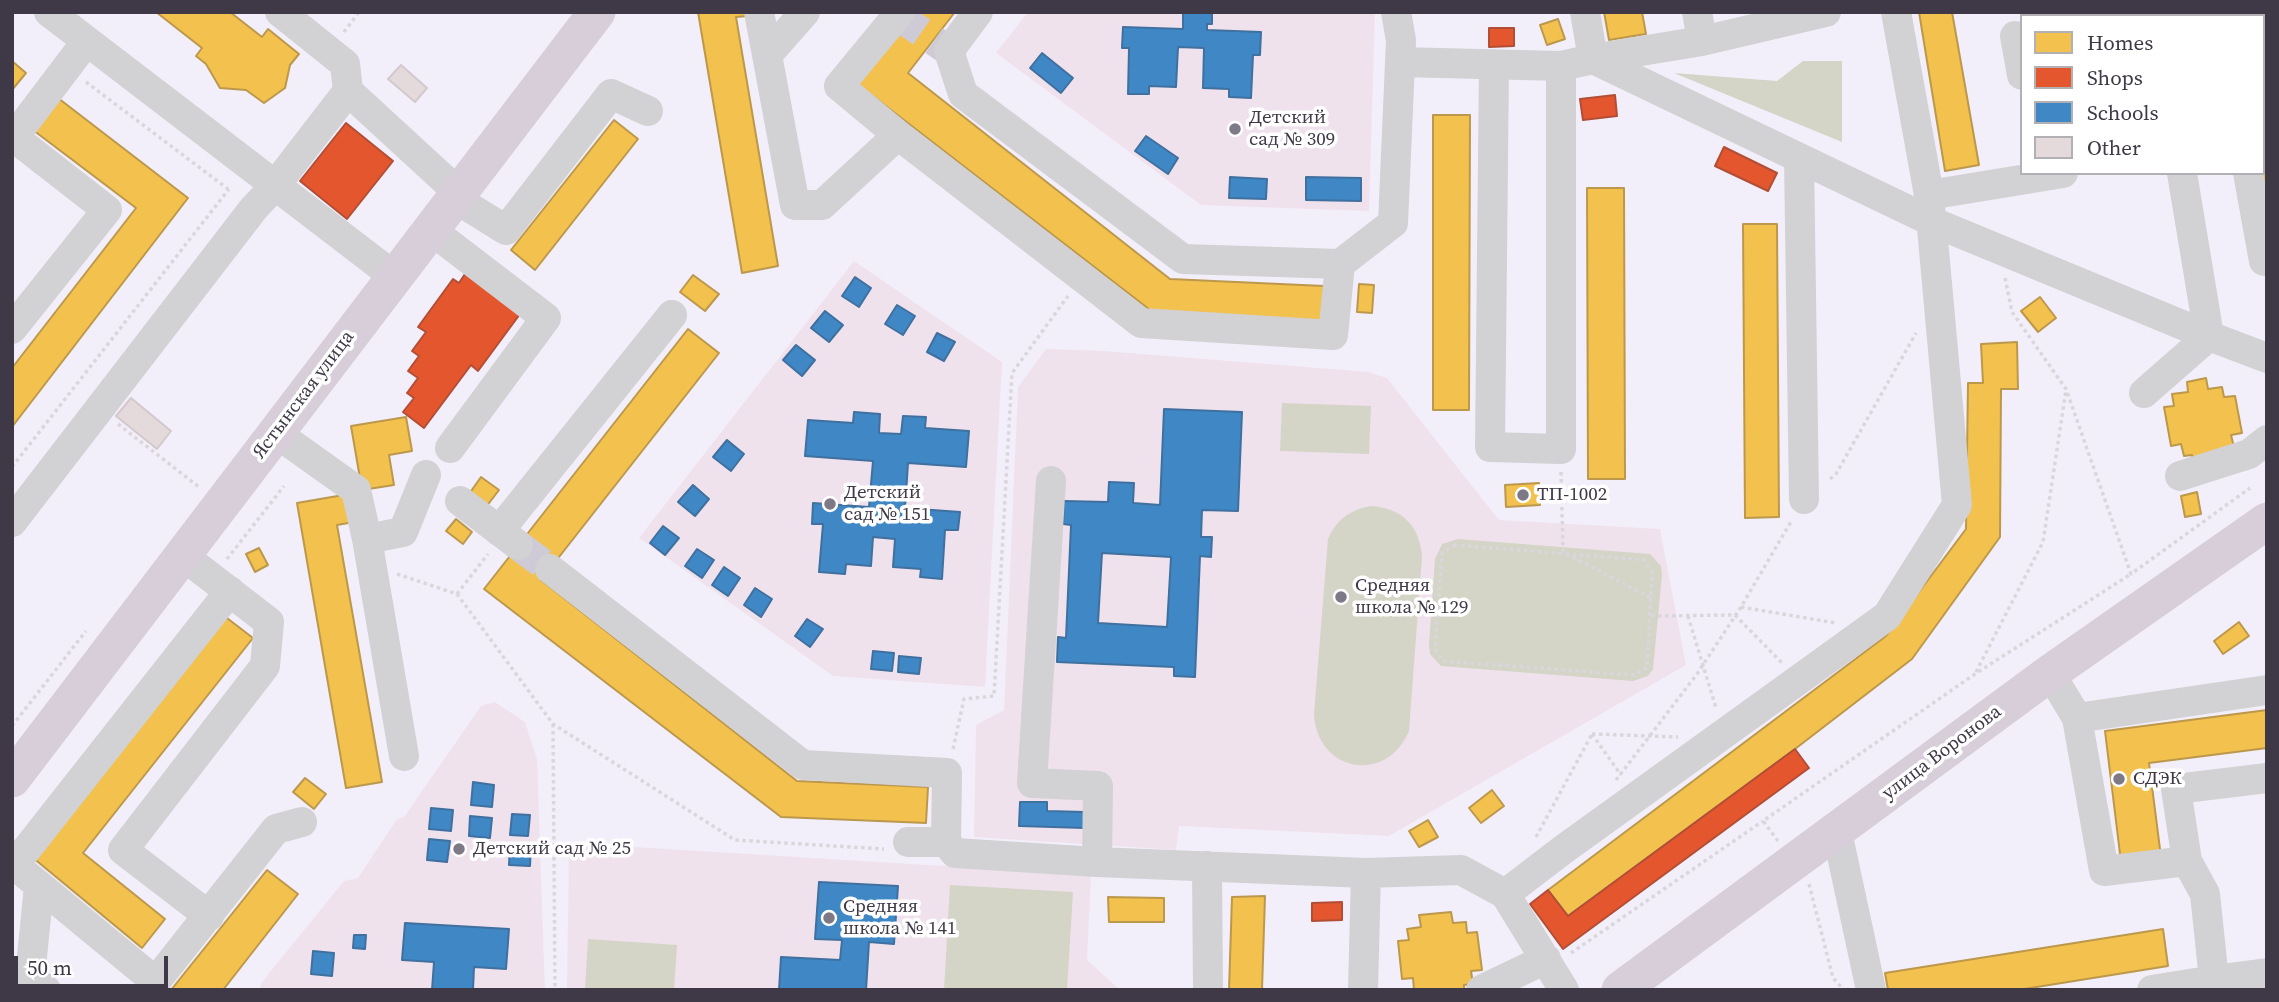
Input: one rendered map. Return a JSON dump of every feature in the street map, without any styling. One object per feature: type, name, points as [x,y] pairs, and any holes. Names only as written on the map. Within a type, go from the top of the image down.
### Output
[{"type":"main road","name":"Ястынская улица","points":[[12,779],[597,12]]},
{"type":"main road","name":"улица Воронова","points":[[1620,990],[2050,673],[2267,521]]},
{"type":"street","points":[[49,12],[274,187],[395,277]]},
{"type":"street","points":[[280,12],[345,64],[348,91],[458,196],[506,230],[611,94],[648,111]]},
{"type":"street","points":[[759,12],[795,205],[822,205],[898,135]]},
{"type":"street","points":[[768,54],[805,12]]},
{"type":"street","points":[[900,12],[839,86],[898,135],[1141,323],[1333,335],[1340,264]]},
{"type":"street","points":[[978,12],[949,51],[963,94],[1183,258],[1340,264],[1393,223],[1401,40],[1396,12]]},
{"type":"street","points":[[1585,12],[1593,59]]},
{"type":"street","points":[[1505,894],[1623,785],[1720,736],[1887,616],[1957,505],[1931,208],[1896,12]]},
{"type":"street","points":[[1400,62],[1561,66],[1699,27],[1818,14]]},
{"type":"street","points":[[2015,36],[2020,64]]},
{"type":"street","points":[[12,330],[107,210],[13,137],[86,42]]},
{"type":"street","points":[[1593,59],[1799,158],[1931,208],[2209,336],[2267,358]]},
{"type":"street","points":[[1494,65],[1490,447],[1561,449],[1561,66]]},
{"type":"street","points":[[17,508],[100,410],[254,208],[274,187],[348,91]]},
{"type":"street","points":[[1799,158],[1804,499]]},
{"type":"street","points":[[1931,208],[2045,175]]},
{"type":"street","points":[[2182,175],[2209,336]]},
{"type":"street","points":[[2248,175],[2264,261]]},
{"type":"street","points":[[431,230],[546,318],[450,448]]},
{"type":"street","points":[[460,501],[507,537],[672,314]]},
{"type":"street","points":[[2144,393],[2209,336]]},
{"type":"street","points":[[276,433],[356,490],[404,756]]},
{"type":"street","points":[[2180,476],[2249,454],[2267,440]]},
{"type":"street","points":[[369,553],[403,531],[426,475]]},
{"type":"street","points":[[1051,481],[1032,783],[1098,786],[1097,862]]},
{"type":"street","points":[[182,555],[268,622],[265,666],[123,850],[209,916]]},
{"type":"street","points":[[550,569],[803,765],[947,773],[946,842],[955,853],[1366,873],[1461,870],[1505,894],[1553,972],[1480,990]]},
{"type":"street","points":[[230,591],[14,863],[153,986],[276,829],[302,822]]},
{"type":"street","points":[[2050,673],[2077,718],[2104,871],[2187,861]]},
{"type":"street","points":[[2077,718],[2267,690]]},
{"type":"street","points":[[2215,985],[2205,894],[2187,861],[2176,789],[2267,778]]},
{"type":"street","points":[[1837,832],[1871,990]]},
{"type":"street","points":[[908,842],[946,842]]},
{"type":"street","points":[[1207,866],[1208,990]]},
{"type":"street","points":[[1363,990],[1366,873]]},
{"type":"street","points":[[39,886],[30,976],[46,990]]},
{"type":"street","points":[[2152,990],[2215,985],[2267,973]]},
{"type":"path","points":[[12,467],[229,189],[68,68]]},
{"type":"path","points":[[947,773],[964,699],[994,696],[1012,373],[1082,278]]},
{"type":"path","points":[[2012,312],[2066,389],[2131,574]]},
{"type":"path","points":[[1623,785],[1649,736],[1703,664],[1741,607],[1804,499],[1836,474],[1918,328]]},
{"type":"path","points":[[1975,674],[2043,542],[2066,389]]},
{"type":"path","points":[[100,410],[199,487]]},
{"type":"path","points":[[1561,449],[1563,552]]},
{"type":"path","points":[[1553,972],[1763,821],[1975,674],[2131,574],[2250,488]]},
{"type":"path","points":[[457,594],[507,537]]},
{"type":"path","points":[[1454,545],[1644,560],[1652,573],[1651,598],[1647,668],[1634,675],[1444,662],[1435,649],[1442,553],[1454,545]]},
{"type":"path","points":[[1563,552],[1651,598]]},
{"type":"path","points":[[369,553],[457,594],[552,724],[735,840],[881,849],[908,842]]},
{"type":"path","points":[[1741,607],[1869,629]]},
{"type":"path","points":[[1651,616],[1735,615],[1798,679]]},
{"type":"path","points":[[1592,734],[1720,736],[1703,664],[1688,616]]},
{"type":"path","points":[[552,724],[555,990]]},
{"type":"path","points":[[1592,734],[1623,785]]},
{"type":"path","points":[[1536,837],[1592,734]]},
{"type":"path","points":[[1763,821],[1779,843]]},
{"type":"path","points":[[1809,883],[1833,978],[1844,990]]},
{"type":"shaded area","name":"Детский сад № 309","points":[[1028,12],[1375,12],[1369,211],[1201,205],[996,53]]},
{"type":"shaded area","points":[[1803,61],[1842,61],[1842,142],[1674,73],[1777,81]]},
{"type":"shaded area","name":"Детский сад № 151","points":[[854,261],[1002,362],[985,687],[833,676],[639,538]]},
{"type":"shaded area","name":"Средняя школа № 129","points":[[1046,349],[1104,351],[1369,372],[1387,378],[1499,520],[1660,529],[1686,665],[1389,836],[1179,826],[1176,850],[974,837],[976,725],[1004,710],[1018,387]]},
{"type":"shaded area","points":[[1282,403],[1371,406],[1369,454],[1280,451]]},
{"type":"shaded area","points":[[1371,506],[1392,510],[1407,521],[1418,536],[1422,557],[1409,731],[1398,748],[1385,759],[1370,765],[1339,759],[1327,749],[1318,734],[1314,714],[1328,539],[1345,516]]},
{"type":"shaded area","points":[[1458,539],[1650,554],[1661,566],[1662,575],[1653,669],[1648,676],[1633,681],[1441,666],[1430,654],[1429,645],[1435,559],[1442,544]]},
{"type":"shaded area","name":"Детский сад № 25","points":[[495,702],[525,722],[537,759],[545,990],[260,990],[261,983],[344,881],[358,878],[397,819],[404,817],[481,706]]},
{"type":"shaded area","name":"Средняя школа № 141","points":[[569,843],[1091,875],[1087,960],[1120,990],[567,990]]},
{"type":"shaded area","points":[[950,885],[1073,892],[1067,990],[944,990]]},
{"type":"shaded area","points":[[588,939],[677,945],[674,990],[585,989]]},
{"type":"building: Homes","points":[[156,12],[230,12],[262,37],[268,29],[299,54],[290,65],[285,88],[264,103],[246,90],[220,88],[206,64],[196,56],[202,48]]},
{"type":"building: Homes","points":[[698,12],[748,12],[748,16],[736,17],[778,266],[742,273]]},
{"type":"building: Homes","points":[[912,12],[955,12],[908,73],[1170,279],[1324,286],[1321,322],[1154,313],[856,83]]},
{"type":"building: Homes","points":[[1604,12],[1642,12],[1646,34],[1609,40]]},
{"type":"building: Homes","points":[[1919,12],[1952,12],[1979,165],[1945,171]]},
{"type":"building: Homes","points":[[1558,19],[1565,39],[1547,45],[1540,25]]},
{"type":"building: Homes","points":[[12,61],[26,73],[12,90]]},
{"type":"building: Homes","points":[[58,98],[188,198],[12,427],[12,368],[136,208],[33,130]]},
{"type":"building: Homes","points":[[2265,100],[2267,229],[2257,175],[2265,175]]},
{"type":"building: Homes","points":[[1433,115],[1470,115],[1469,410],[1433,410]]},
{"type":"building: Homes","points":[[614,120],[638,139],[535,270],[511,250]]},
{"type":"building: Homes","points":[[1587,188],[1624,188],[1625,479],[1588,479]]},
{"type":"building: Homes","points":[[1743,224],[1777,224],[1779,517],[1745,518]]},
{"type":"building: Homes","points":[[693,275],[719,294],[705,311],[680,292]]},
{"type":"building: Homes","points":[[1359,284],[1374,285],[1372,313],[1357,312]]},
{"type":"building: Homes","points":[[2040,297],[2056,318],[2038,332],[2021,311]]},
{"type":"building: Homes","points":[[688,329],[719,353],[541,580],[797,781],[928,787],[926,823],[781,817],[484,589]]},
{"type":"building: Homes","points":[[2017,342],[2018,389],[2001,389],[2000,537],[1912,659],[1568,916],[1548,890],[1886,636],[1966,529],[1968,383],[1983,383],[1981,344]]},
{"type":"building: Homes","points":[[2206,378],[2208,389],[2222,387],[2224,397],[2235,396],[2242,433],[2231,435],[2234,447],[2194,464],[2192,455],[2184,456],[2181,444],[2171,446],[2164,407],[2174,406],[2172,394],[2188,392],[2187,382]]},
{"type":"building: Homes","points":[[406,417],[412,451],[389,455],[394,485],[362,490],[351,426]]},
{"type":"building: Homes","points":[[481,477],[499,490],[486,507],[469,494]]},
{"type":"building: Homes","name":"ТП-1002","points":[[1539,483],[1540,505],[1506,507],[1505,485]]},
{"type":"building: Homes","points":[[2197,492],[2201,514],[2185,517],[2181,496]]},
{"type":"building: Homes","points":[[349,494],[354,522],[337,525],[382,782],[346,788],[297,503]]},
{"type":"building: Homes","points":[[456,519],[472,532],[463,544],[446,531]]},
{"type":"building: Homes","points":[[259,548],[268,565],[255,572],[246,554]]},
{"type":"building: Homes","points":[[223,615],[253,638],[83,853],[165,919],[142,948],[32,857]]},
{"type":"building: Homes","points":[[2239,622],[2249,636],[2223,654],[2214,641]]},
{"type":"building: Homes","points":[[2267,710],[2267,748],[2149,763],[2161,857],[2121,862],[2105,731]]},
{"type":"building: Homes","points":[[305,778],[326,794],[314,809],[293,792]]},
{"type":"building: Homes","points":[[1492,790],[1504,806],[1481,823],[1469,808]]},
{"type":"building: Homes","points":[[1428,820],[1438,837],[1419,847],[1409,831]]},
{"type":"building: Homes","points":[[267,870],[298,894],[223,990],[171,990]]},
{"type":"building: Homes","points":[[1265,896],[1262,990],[1229,990],[1232,897]]},
{"type":"building: Homes","points":[[1108,897],[1164,898],[1164,922],[1109,922]]},
{"type":"building: Homes","points":[[1451,912],[1453,923],[1466,922],[1467,933],[1477,932],[1482,970],[1471,971],[1473,984],[1464,985],[1464,990],[1414,990],[1413,978],[1402,979],[1398,941],[1409,940],[1407,929],[1421,927],[1419,915]]},
{"type":"building: Homes","points":[[2163,929],[2168,966],[2018,990],[1888,990],[1885,973]]},
{"type":"building: Shops","points":[[1489,28],[1514,28],[1514,46],[1489,47]]},
{"type":"building: Shops","points":[[1615,95],[1617,116],[1583,120],[1580,99]]},
{"type":"building: Shops","points":[[346,123],[393,161],[347,219],[300,181]]},
{"type":"building: Shops","points":[[1724,147],[1777,173],[1768,191],[1715,166]]},
{"type":"building: Shops","points":[[465,274],[520,314],[478,371],[471,365],[424,428],[403,412],[414,398],[407,393],[418,378],[408,371],[419,356],[412,351],[426,332],[418,327],[453,279],[459,283]]},
{"type":"building: Shops","points":[[1795,749],[1809,768],[1563,949],[1530,904],[1548,890],[1568,916]]},
{"type":"building: Shops","points":[[1342,902],[1342,920],[1312,921],[1312,903]]},
{"type":"building: Schools","points":[[1183,12],[1212,12],[1212,24],[1207,24],[1207,30],[1261,32],[1260,55],[1253,55],[1251,98],[1229,97],[1229,89],[1203,88],[1204,48],[1178,47],[1176,87],[1149,86],[1149,94],[1128,94],[1129,48],[1122,48],[1123,27],[1183,29]]},
{"type":"building: Schools","points":[[1042,53],[1073,78],[1061,93],[1030,68]]},
{"type":"building: Schools","points":[[1146,136],[1178,158],[1168,174],[1135,151]]},
{"type":"building: Schools","points":[[1230,177],[1267,179],[1266,199],[1229,198]]},
{"type":"building: Schools","points":[[1306,177],[1361,178],[1361,201],[1306,200]]},
{"type":"building: Schools","points":[[855,277],[871,288],[859,307],[842,296]]},
{"type":"building: Schools","points":[[897,305],[915,316],[903,335],[885,324]]},
{"type":"building: Schools","points":[[825,311],[843,325],[829,342],[811,328]]},
{"type":"building: Schools","points":[[937,333],[955,342],[944,361],[927,352]]},
{"type":"building: Schools","points":[[796,345],[815,360],[802,376],[783,360]]},
{"type":"building: Schools","points":[[1164,409],[1242,412],[1238,511],[1202,510],[1201,537],[1212,537],[1211,557],[1200,556],[1195,677],[1174,676],[1174,667],[1057,662],[1058,637],[1066,638],[1071,525],[1063,524],[1064,501],[1108,502],[1109,482],[1134,483],[1133,503],[1160,505]],"holes":[[[1102,553],[1171,557],[1167,627],[1098,623]]]},
{"type":"building: Schools","points":[[854,412],[880,414],[879,433],[901,434],[903,416],[926,417],[925,428],[969,431],[966,467],[908,463],[905,508],[960,512],[958,530],[945,530],[942,579],[920,577],[921,569],[893,567],[895,539],[873,537],[871,566],[846,564],[845,574],[819,572],[823,524],[812,524],[813,503],[869,507],[873,461],[805,456],[808,420],[853,423]]},
{"type":"building: Schools","points":[[727,440],[744,454],[731,471],[713,457]]},
{"type":"building: Schools","points":[[693,485],[709,499],[695,516],[678,502]]},
{"type":"building: Schools","points":[[663,526],[679,538],[665,555],[650,543]]},
{"type":"building: Schools","points":[[697,549],[714,560],[702,578],[685,566]]},
{"type":"building: Schools","points":[[724,567],[740,578],[728,596],[712,585]]},
{"type":"building: Schools","points":[[755,588],[772,599],[761,617],[744,605]]},
{"type":"building: Schools","points":[[807,619],[823,629],[810,647],[795,636]]},
{"type":"building: Schools","points":[[873,651],[894,653],[892,671],[871,669]]},
{"type":"building: Schools","points":[[899,656],[921,658],[919,674],[898,672]]},
{"type":"building: Schools","points":[[473,782],[494,785],[492,807],[471,805]]},
{"type":"building: Schools","points":[[1020,802],[1047,802],[1047,811],[1085,812],[1085,828],[1019,826]]},
{"type":"building: Schools","points":[[431,808],[453,810],[451,831],[429,829]]},
{"type":"building: Schools","points":[[512,814],[530,815],[528,836],[510,835]]},
{"type":"building: Schools","points":[[470,816],[492,818],[490,838],[469,836]]},
{"type":"building: Schools","points":[[429,839],[450,841],[447,862],[427,860]]},
{"type":"building: Schools","points":[[510,845],[531,846],[530,866],[509,865]]},
{"type":"building: Schools","points":[[819,882],[898,886],[894,944],[869,942],[866,990],[779,990],[781,957],[840,960],[842,940],[815,939]]},
{"type":"building: Schools","points":[[405,923],[509,929],[506,969],[474,967],[473,990],[432,990],[434,962],[402,960]]},
{"type":"building: Schools","points":[[354,935],[366,935],[365,949],[353,948]]},
{"type":"building: Schools","points":[[313,951],[334,953],[332,976],[311,974]]},
{"type":"building: Other","points":[[401,65],[427,88],[415,102],[388,79]]},
{"type":"building: Other","points":[[131,398],[171,431],[157,449],[116,416]]},
{"type":"tunnel","points":[[897,15],[949,51]]},
{"type":"tunnel","points":[[518,545],[550,569]]},
{"type":"place","name":"Детский сад № 309","points":[[1235,129]]},
{"type":"place","name":"ТП-1002","points":[[1523,495]]},
{"type":"place","name":"Детский сад № 151","points":[[830,504]]},
{"type":"place","name":"Средняя школа № 129","points":[[1341,597]]},
{"type":"place","name":"СДЭК","points":[[2119,779]]},
{"type":"place","name":"Детский сад № 25","points":[[459,849]]},
{"type":"place","name":"Средняя школа № 141","points":[[829,918]]}]
